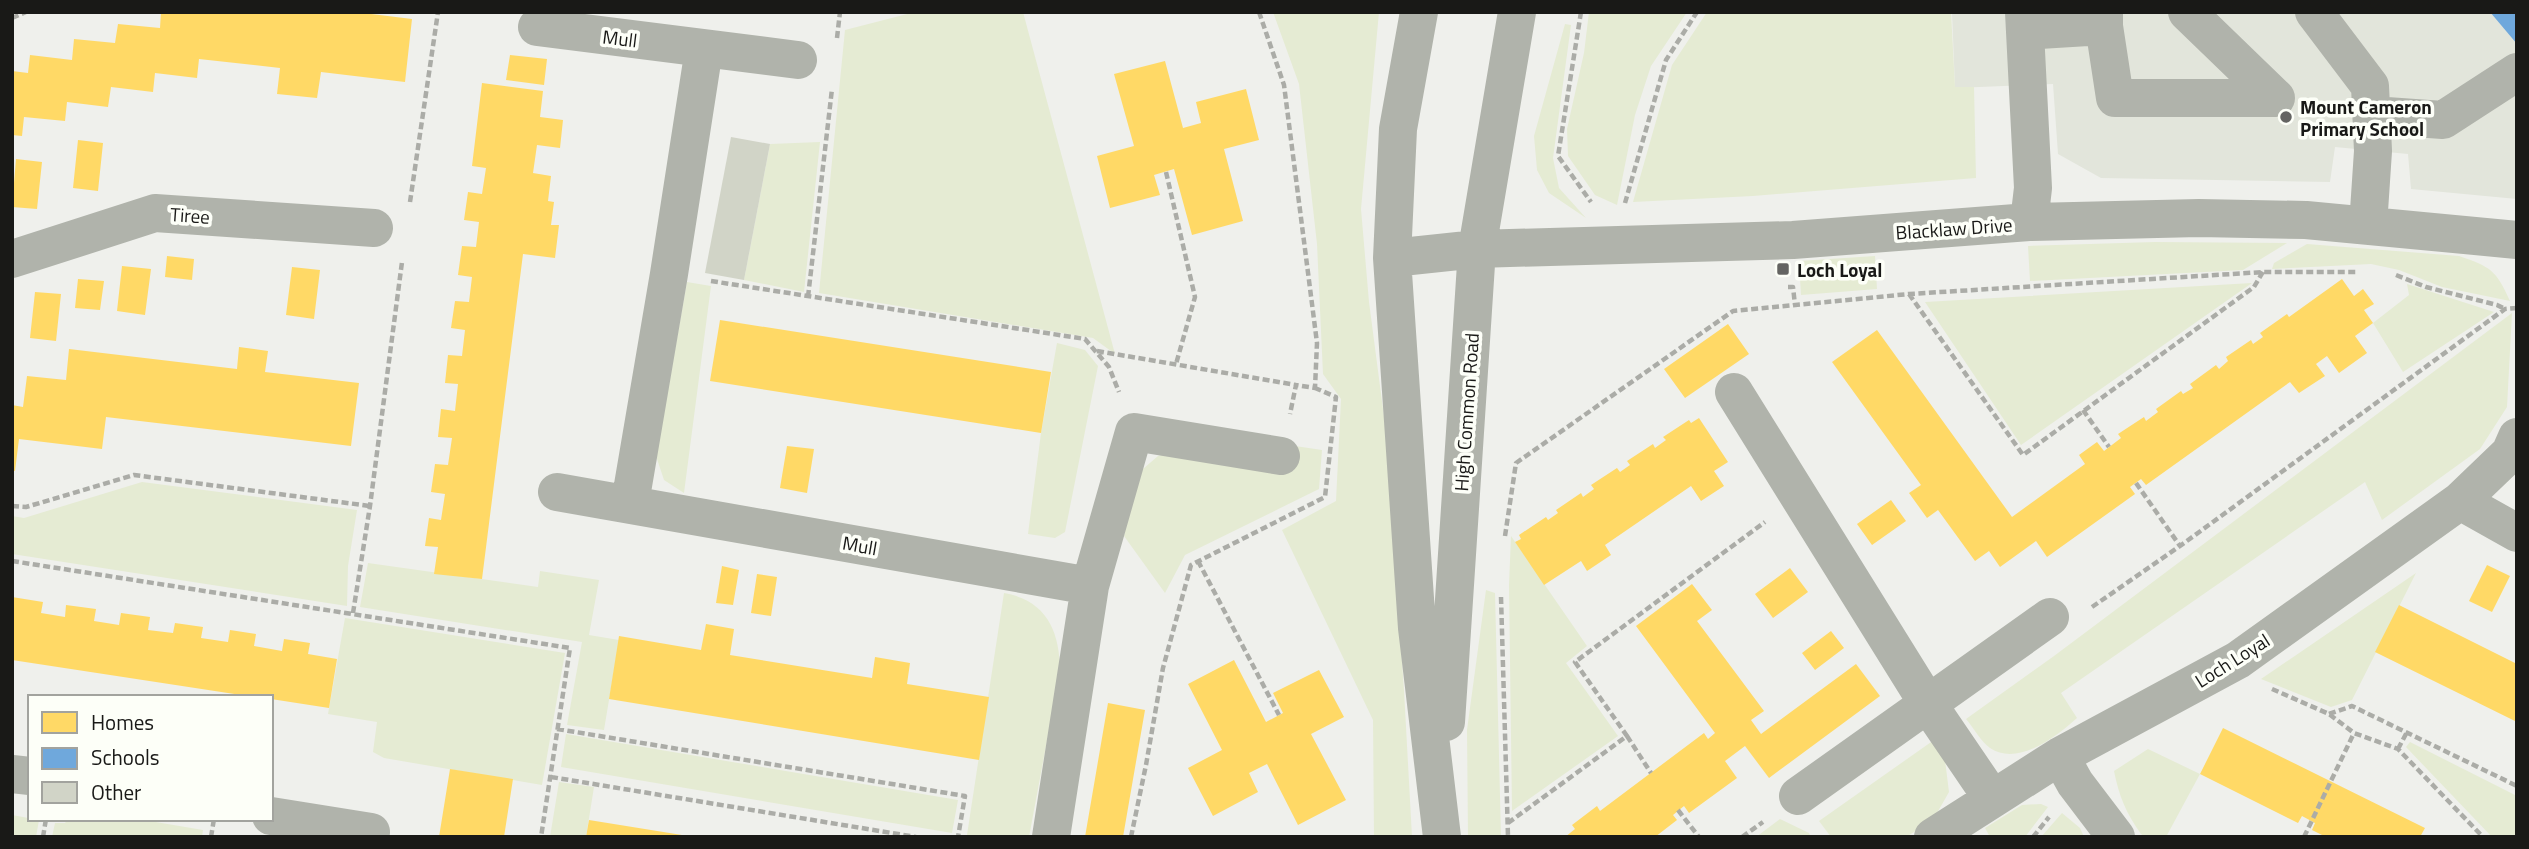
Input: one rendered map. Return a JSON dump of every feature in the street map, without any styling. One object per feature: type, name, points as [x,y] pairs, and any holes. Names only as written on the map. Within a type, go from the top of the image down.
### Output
[{"type":"street","points":[[1398,129],[1399,12]]},
{"type":"street","name":"High Common Road","points":[[1419,12],[1398,129],[1392,258],[1417,628],[1441,826]]},
{"type":"street","name":"High Common Road","points":[[1441,826],[1477,249],[1517,12]]},
{"type":"street","points":[[2029,222],[2033,188],[2025,22],[2104,19],[2115,98],[2276,97],[2187,12]]},
{"type":"street","points":[[2314,12],[2370,86],[2373,151],[2368,226]]},
{"type":"street","name":"Mull","points":[[537,27],[798,60]]},
{"type":"street","points":[[630,503],[704,49]]},
{"type":"street","points":[[2372,115],[2443,120],[2517,72]]},
{"type":"street","name":"Tiree","points":[[12,259],[155,213],[389,240]]},
{"type":"street","name":"Blacklaw Drive","points":[[1392,258],[1477,249],[1793,240],[2029,222],[2199,218],[2306,220],[2517,240]]},
{"type":"street","points":[[1734,392],[1928,704],[1992,798]]},
{"type":"street","points":[[1051,837],[1090,586],[1134,432],[1281,456]]},
{"type":"street","name":"Loch Loyal","points":[[1933,837],[2060,756],[2238,660],[2460,501],[2510,453],[2517,437]]},
{"type":"street","name":"Mull","points":[[557,492],[1090,586]]},
{"type":"street","points":[[2460,501],[2517,533]]},
{"type":"street","points":[[1798,796],[2050,617]]},
{"type":"street","points":[[2060,756],[2076,783],[2116,837]]},
{"type":"street","points":[[287,825],[371,832]]},
{"type":"path","points":[[12,18],[26,12]]},
{"type":"path","points":[[409,211],[438,12]]},
{"type":"path","points":[[837,38],[840,12]]},
{"type":"path","points":[[1259,12],[1284,85],[1317,343],[1315,388]]},
{"type":"path","points":[[1581,12],[1558,156],[1594,206]]},
{"type":"path","points":[[1621,215],[1666,60],[1697,12]]},
{"type":"path","points":[[808,297],[833,79]]},
{"type":"path","points":[[1166,172],[1195,297],[1176,364]]},
{"type":"path","points":[[1909,293],[2023,455],[2255,287],[2264,272],[2265,263],[2301,241],[2306,220]]},
{"type":"path","points":[[353,613],[370,506],[389,240]]},
{"type":"path","points":[[1504,544],[1516,463],[1733,311],[1909,293],[2264,272],[2361,272]]},
{"type":"path","points":[[2389,272],[2426,287],[2505,309],[2517,308]]},
{"type":"path","points":[[669,274],[1085,339],[1110,367],[1134,432]]},
{"type":"path","points":[[2050,617],[2077,618],[2180,547],[2505,309]]},
{"type":"path","points":[[1095,350],[1315,388],[1336,397],[1325,497],[1191,565],[1163,668],[1131,837]]},
{"type":"path","points":[[1281,456],[1296,385]]},
{"type":"path","points":[[2083,410],[2109,447]]},
{"type":"path","points":[[12,506],[26,507],[134,475],[370,506]]},
{"type":"path","points":[[2136,483],[2180,547]]},
{"type":"path","points":[[1651,773],[1575,662],[1799,498]]},
{"type":"path","points":[[12,561],[570,648],[541,837]]},
{"type":"path","points":[[1198,561],[1279,715]]},
{"type":"path","points":[[1501,596],[1508,837]]},
{"type":"path","points":[[2238,660],[2253,681],[2329,714],[2354,733],[2398,749],[2483,837]]},
{"type":"path","points":[[2329,714],[2352,706],[2517,786]]},
{"type":"path","points":[[557,729],[965,796],[958,837]]},
{"type":"path","points":[[2398,749],[2407,732]]},
{"type":"path","points":[[2305,837],[2354,733]]},
{"type":"path","points":[[1507,823],[1627,736]]},
{"type":"path","points":[[551,777],[916,837]]},
{"type":"path","points":[[1678,810],[1699,837]]},
{"type":"shaded area","name":"Mount Cameron Primary School","points":[[1952,12],[2517,12],[2517,199],[2411,189],[2408,154],[2335,147],[2330,182],[2101,178],[2058,154],[2053,84],[1955,88]]},
{"type":"green space","points":[[915,12],[1023,12],[1115,354],[1093,338],[819,293],[845,30]]},
{"type":"green space","points":[[1273,12],[1379,12],[1361,209],[1369,302],[1386,432],[1412,837],[1374,837],[1373,720],[1282,530],[1336,501],[1341,399],[1323,374],[1317,244],[1299,84]]},
{"type":"green space","points":[[1589,12],[1687,12],[1651,66],[1635,115],[1617,205],[1595,195],[1568,156],[1567,129],[1584,53]]},
{"type":"green space","points":[[1707,12],[1951,12],[1955,87],[1974,87],[1976,178],[1753,196],[1633,202],[1672,65]]},
{"type":"green space","points":[[1565,24],[1571,25],[1553,158],[1559,188],[1586,218],[1549,193],[1537,170],[1534,136]]},
{"type":"green space","points":[[820,142],[804,292],[744,280],[770,144]]},
{"type":"green space","points":[[2155,242],[2287,243],[2243,270],[2030,281],[2028,246]]},
{"type":"green space","points":[[2307,244],[2459,256],[2491,271],[2501,282],[2510,301],[2442,287],[2399,270],[2371,264],[2272,269],[2274,263]]},
{"type":"green space","points":[[1875,256],[1877,289],[1801,295],[1799,261]]},
{"type":"green space","points":[[687,282],[711,286],[684,493],[664,480],[656,456]]},
{"type":"green space","points":[[2252,283],[2021,445],[1925,302]]},
{"type":"green space","points":[[2407,284],[2494,312],[2403,372],[2373,323],[2409,295]]},
{"type":"green space","points":[[2512,313],[2507,407],[2480,449],[2382,520],[2365,482],[2061,693],[2077,718],[2036,747],[2025,752],[2001,753],[1990,748],[1980,738],[1966,719]]},
{"type":"green space","points":[[1057,343],[1085,350],[1098,366],[1065,532],[1055,538],[1028,534],[1041,433]]},
{"type":"green space","points":[[1295,446],[1322,450],[1319,489],[1185,555],[1165,593],[1124,536],[1136,475],[1158,456],[1168,453]]},
{"type":"green space","points":[[142,482],[357,510],[348,566],[347,606],[12,554],[12,516],[24,518]]},
{"type":"green space","points":[[1511,536],[1587,646],[1566,663],[1618,736],[1512,811],[1509,585]]},
{"type":"green space","points":[[368,563],[538,587],[540,571],[599,580],[589,635],[619,640],[604,730],[567,725],[582,642],[360,607]]},
{"type":"green space","points":[[2416,573],[2352,700],[2331,707],[2261,679]]},
{"type":"green space","points":[[1486,590],[1495,593],[1501,837],[1468,837],[1467,730]]},
{"type":"green space","points":[[1004,593],[1018,597],[1040,610],[1053,631],[1059,656],[1060,671],[1029,837],[967,835]]},
{"type":"green space","points":[[345,618],[565,653],[542,785],[384,758],[373,752],[377,722],[328,714]]},
{"type":"green space","points":[[566,734],[958,800],[952,833],[561,767]]},
{"type":"green space","points":[[1934,740],[1945,760],[1949,792],[1933,820],[1906,837],[1831,837],[1819,821]]},
{"type":"green space","points":[[2410,742],[2517,796],[2517,837],[2492,837],[2406,747]]},
{"type":"green space","points":[[2148,749],[2200,774],[2166,837],[2145,837],[2141,834],[2124,804],[2114,771]]},
{"type":"green space","points":[[559,782],[594,787],[586,837],[550,837]]},
{"type":"green space","points":[[2041,804],[2048,807],[2025,837],[1990,837],[1985,828],[2022,805]]},
{"type":"green space","points":[[2062,813],[2080,828],[2084,837],[2041,837]]},
{"type":"green space","points":[[12,815],[28,818],[28,821],[39,821],[36,837],[12,837]]},
{"type":"green space","points":[[1780,819],[1809,833],[1811,837],[1756,837]]},
{"type":"green space","points":[[150,821],[203,830],[202,837],[52,837],[55,823]]},
{"type":"building: Homes","points":[[161,12],[355,12],[412,19],[405,82],[321,72],[317,98],[277,94],[280,68],[199,59],[197,78],[155,73],[153,92],[111,87],[108,107],[67,102],[65,121],[24,117],[22,136],[12,135],[12,71],[28,73],[30,55],[72,60],[74,39],[115,43],[118,24],[160,28]]},
{"type":"building: Homes","points":[[510,55],[547,59],[544,85],[506,80]]},
{"type":"building: Homes","points":[[1165,61],[1183,128],[1201,123],[1196,102],[1246,89],[1259,140],[1224,149],[1243,221],[1192,235],[1174,169],[1154,175],[1160,195],[1110,208],[1097,156],[1134,146],[1114,74]]},
{"type":"building: Homes","points":[[482,83],[543,91],[540,117],[563,120],[560,148],[537,145],[533,173],[551,176],[548,201],[554,202],[551,225],[559,225],[555,258],[523,254],[482,579],[434,574],[438,547],[425,546],[429,518],[441,520],[445,494],[431,492],[435,464],[448,465],[452,438],[438,437],[441,409],[455,411],[458,384],[445,383],[448,355],[462,356],[465,330],[451,328],[455,301],[469,302],[472,277],[458,275],[462,246],[476,247],[479,222],[464,220],[468,192],[482,194],[486,168],[472,166]]},
{"type":"building: Homes","points":[[78,140],[103,143],[98,191],[73,188]]},
{"type":"building: Homes","points":[[16,159],[42,162],[37,209],[12,207]]},
{"type":"building: Homes","points":[[167,256],[194,259],[192,280],[165,277]]},
{"type":"building: Homes","points":[[122,266],[151,269],[145,315],[117,311]]},
{"type":"building: Homes","points":[[292,267],[320,270],[314,319],[286,315]]},
{"type":"building: Homes","points":[[78,279],[104,281],[100,310],[75,308]]},
{"type":"building: Homes","points":[[2342,279],[2354,296],[2363,289],[2374,304],[2364,310],[2373,323],[2355,336],[2367,353],[2339,373],[2327,356],[2316,364],[2325,376],[2299,393],[2290,382],[2146,485],[2141,479],[2130,487],[2135,494],[2047,557],[2036,541],[2000,567],[1989,551],[1975,561],[1938,510],[1927,518],[1909,493],[1921,485],[1832,362],[1877,330],[2012,517],[2085,464],[2079,455],[2097,442],[2104,451],[2121,438],[2118,434],[2144,417],[2146,421],[2158,412],[2156,409],[2181,391],[2183,394],[2193,388],[2190,384],[2216,365],[2219,369],[2228,361],[2226,357],[2251,340],[2253,344],[2263,337],[2260,333],[2287,314],[2289,317]]},
{"type":"building: Homes","points":[[35,292],[61,294],[56,341],[30,338]]},
{"type":"building: Homes","points":[[720,320],[1051,372],[1041,433],[710,381]]},
{"type":"building: Homes","points":[[1728,324],[1749,354],[1685,398],[1664,369]]},
{"type":"building: Homes","points":[[239,347],[268,351],[265,372],[359,383],[351,446],[106,417],[102,449],[19,439],[15,471],[12,470],[12,405],[23,407],[27,376],[66,380],[69,349],[237,369]]},
{"type":"building: Homes","points":[[1699,418],[1728,462],[1714,471],[1724,486],[1701,501],[1691,486],[1605,545],[1611,555],[1587,571],[1581,561],[1544,585],[1515,542],[1521,539],[1519,535],[1546,517],[1548,520],[1558,513],[1556,510],[1581,493],[1583,497],[1594,489],[1591,485],[1617,468],[1620,472],[1630,465],[1627,461],[1653,444],[1655,448],[1666,440],[1663,437],[1689,420],[1691,423]]},
{"type":"building: Homes","points":[[787,446],[814,449],[807,493],[780,488]]},
{"type":"building: Homes","points":[[1891,500],[1906,521],[1872,545],[1857,524]]},
{"type":"building: Homes","points":[[2487,565],[2510,576],[2492,612],[2469,601]]},
{"type":"building: Homes","points":[[722,566],[739,570],[733,605],[716,603]]},
{"type":"building: Homes","points":[[1790,568],[1808,592],[1773,618],[1755,594]]},
{"type":"building: Homes","points":[[757,574],[777,577],[771,616],[751,613]]},
{"type":"building: Homes","points":[[1692,584],[1712,610],[1697,621],[1764,711],[1751,720],[1761,734],[1856,664],[1880,696],[1769,778],[1745,746],[1725,761],[1737,778],[1689,813],[1684,806],[1673,815],[1677,820],[1655,837],[1565,837],[1575,829],[1572,825],[1597,806],[1600,811],[1704,733],[1708,739],[1715,733],[1636,626]]},
{"type":"building: Homes","points":[[12,597],[43,602],[41,613],[65,617],[66,605],[96,609],[94,621],[119,625],[121,613],[150,617],[148,630],[173,633],[175,623],[203,627],[201,638],[228,642],[230,630],[256,634],[254,646],[282,651],[284,639],[310,643],[308,654],[337,659],[329,708],[273,699],[273,695],[241,695],[12,660]]},
{"type":"building: Homes","points":[[2399,605],[2517,664],[2517,722],[2375,652]]},
{"type":"building: Homes","points":[[706,624],[734,629],[730,655],[872,678],[875,657],[910,663],[907,684],[989,697],[979,760],[609,699],[619,636],[701,650]]},
{"type":"building: Homes","points":[[1831,631],[1844,648],[1815,670],[1802,653]]},
{"type":"building: Homes","points":[[1234,660],[1266,722],[1283,713],[1273,693],[1319,670],[1344,717],[1311,734],[1346,800],[1298,825],[1267,764],[1249,773],[1258,792],[1213,816],[1188,768],[1222,750],[1188,684]]},
{"type":"building: Homes","points":[[1108,703],[1145,710],[1123,837],[1085,837]]},
{"type":"building: Homes","points":[[2223,728],[2425,828],[2420,837],[2326,837],[2312,830],[2315,823],[2302,816],[2298,823],[2200,774]]},
{"type":"building: Homes","points":[[450,769],[513,779],[504,837],[439,837]]},
{"type":"building: Homes","points":[[589,820],[682,835],[682,837],[586,837]]},
{"type":"building: Schools","points":[[2490,12],[2517,12],[2517,44]]},
{"type":"building: Other","points":[[731,137],[770,144],[744,280],[705,273]]},
{"type":"place","name":"Mount Cameron Primary School","points":[[2286,117]]},
{"type":"place","name":"Loch Loyal","points":[[1783,269]]}]
